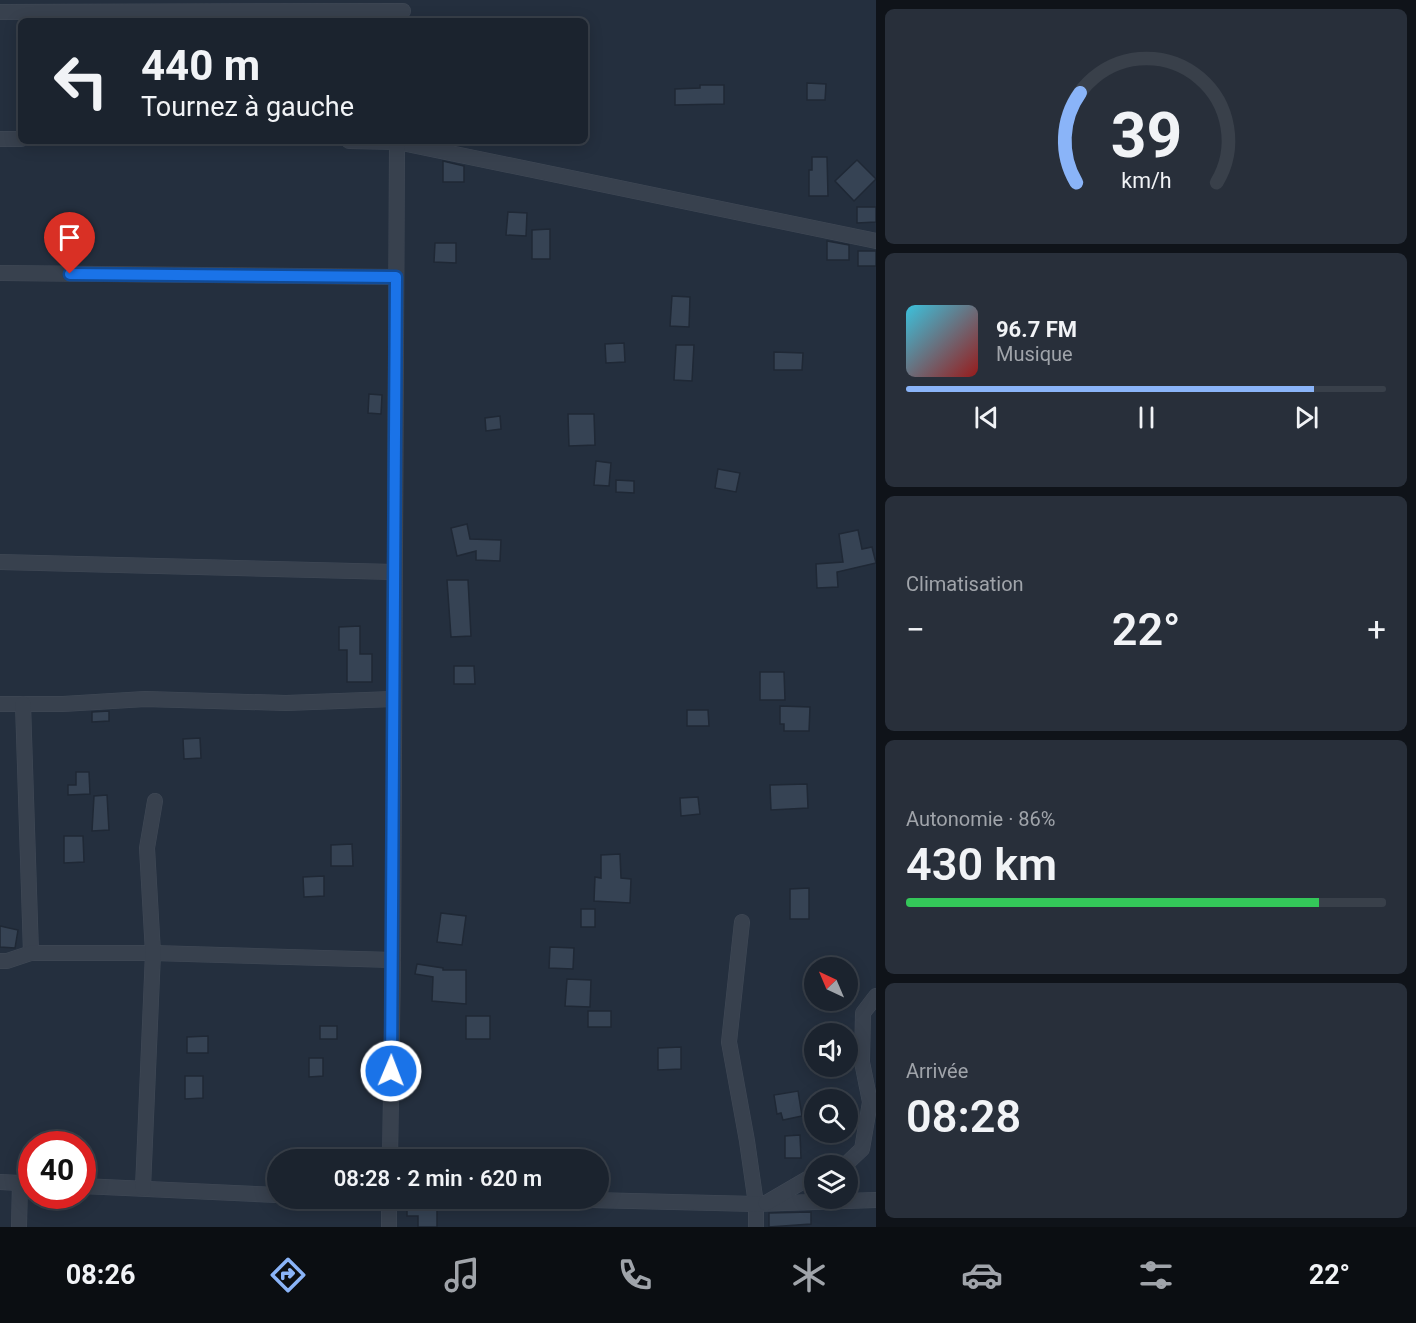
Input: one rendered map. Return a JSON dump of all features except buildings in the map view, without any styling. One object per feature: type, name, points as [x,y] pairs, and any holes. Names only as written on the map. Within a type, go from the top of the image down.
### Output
[{"type":"street","points":[[0,12],[403,11]]},
{"type":"street","points":[[0,139],[18,139]]},
{"type":"street","points":[[390,1149],[397,144]]},
{"type":"street","points":[[412,144],[876,241]]},
{"type":"street","points":[[0,273],[396,277]]},
{"type":"street","points":[[0,562],[394,572]]},
{"type":"street","points":[[0,704],[145,699],[286,703],[393,699]]},
{"type":"street","points":[[23,704],[32,953]]},
{"type":"street","points":[[143,1188],[153,953],[147,848],[155,801]]},
{"type":"street","points":[[742,922],[729,1042],[760,1204],[756,1227]]},
{"type":"street","points":[[0,961],[32,953],[153,953],[393,960]]},
{"type":"street","points":[[856,1155],[862,1149],[870,1102],[862,1062],[863,1013],[876,996]]},
{"type":"street","points":[[760,1204],[804,1180]]},
{"type":"street","points":[[0,1182],[18,1183]]},
{"type":"street","points":[[96,1186],[267,1194]]},
{"type":"street","points":[[609,1200],[760,1204],[876,1200]]},
{"type":"street","points":[[19,1227],[22,1209]]},
{"type":"street","points":[[388,1227],[389,1209]]},
{"type":"route","points":[[70,274],[396,277],[391,1071]]}]
